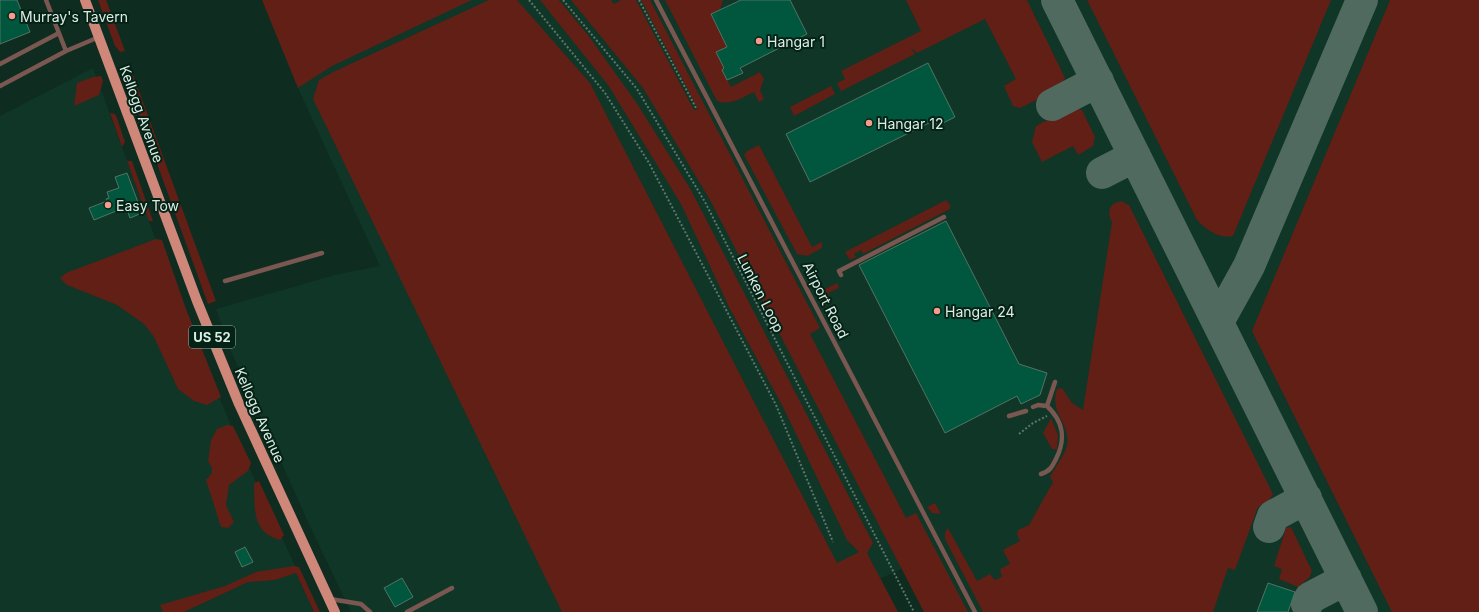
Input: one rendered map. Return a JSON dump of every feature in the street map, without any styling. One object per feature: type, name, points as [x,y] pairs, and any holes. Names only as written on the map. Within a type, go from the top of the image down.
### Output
[{"type":"main road","name":"Kellogg Avenue","points":[[85,0],[167,224],[233,389],[334,612]]},
{"type":"lane","points":[[46,0],[66,51]]},
{"type":"lane","name":"Airport Road","points":[[656,0],[975,612]]},
{"type":"lane","points":[[0,64],[59,33]]},
{"type":"lane","points":[[0,86],[66,51],[99,37]]},
{"type":"lane","points":[[841,275],[839,271],[944,217]]},
{"type":"lane","points":[[225,281],[322,253]]},
{"type":"lane","points":[[1047,406],[1056,382]]},
{"type":"lane","points":[[1033,408],[1038,405],[1047,406],[1053,413],[1062,430],[1062,448],[1049,471],[1041,474]]},
{"type":"lane","points":[[1010,416],[1026,411]]},
{"type":"lane","points":[[408,612],[452,588]]},
{"type":"lane","points":[[328,599],[361,604],[370,612]]},
{"type":"path","points":[[529,0],[604,93],[649,163],[776,405],[833,542]]},
{"type":"path","name":"Lunken Loop","points":[[563,0],[637,89],[704,202],[914,612]]},
{"type":"path","points":[[639,0],[696,108]]},
{"type":"path","points":[[1019,434],[1033,423],[1053,413]]},
{"type":"shaded area","points":[[98,0],[106,0],[125,51],[120,52],[115,46]]},
{"type":"shaded area","points":[[262,0],[1479,0],[1479,612],[953,612],[925,558],[808,612],[351,612],[314,535],[230,349],[216,309],[335,275],[380,266],[298,88]]},
{"type":"shaded area","points":[[262,0],[472,0],[332,66],[298,88]]},
{"type":"shaded area","points":[[489,0],[517,0],[590,83],[837,563],[859,552],[847,540],[784,409],[730,309],[681,204],[608,85],[540,0],[559,0],[588,35],[638,105],[691,190],[873,543],[867,553],[898,612],[562,612],[313,99],[319,80],[333,72]]},
{"type":"shaded area","points":[[571,0],[611,0],[614,4],[621,0],[636,0],[694,110],[698,109],[641,0],[650,0],[820,328],[810,334],[906,518],[916,513],[968,612],[924,612],[710,200],[643,88]]},
{"type":"shaded area","points":[[665,0],[723,0],[720,10],[711,15],[727,47],[716,52],[724,68],[722,70],[731,87],[760,72],[764,79],[760,90],[764,99],[759,102],[754,92],[740,99],[727,103],[717,101]]},
{"type":"shaded area","points":[[906,0],[1027,0],[1065,78],[1061,88],[1020,108],[1013,106],[1004,86],[1016,79],[985,19],[917,53],[911,48],[915,54],[841,91],[837,83],[845,79],[841,71],[921,31]]},
{"type":"shaded area","points":[[1087,0],[1331,0],[1233,236],[1228,237],[1213,233],[1197,220]]},
{"type":"shaded area","points":[[1390,0],[1479,0],[1479,612],[1392,612],[1252,331]]},
{"type":"shaded area","points":[[93,68],[175,292],[246,461],[299,574],[297,575],[314,612],[0,612],[0,116]]},
{"type":"shaded area","points":[[132,72],[216,301],[208,304],[127,81],[130,73]]},
{"type":"shaded area","points":[[101,76],[103,81],[99,95],[74,106],[77,83],[93,77]]},
{"type":"shaded area","points":[[831,86],[835,94],[794,116],[790,107]]},
{"type":"shaded area","points":[[1071,107],[1082,110],[1095,137],[1093,146],[1078,155],[1073,146],[1042,162],[1032,142],[1036,126]]},
{"type":"shaded area","points":[[110,113],[115,114],[117,118],[125,142],[122,147]]},
{"type":"shaded area","points":[[759,145],[812,247],[822,242],[822,248],[807,256],[797,254],[744,155],[747,151]]},
{"type":"shaded area","points":[[127,161],[132,161],[153,221],[149,221]]},
{"type":"shaded area","points":[[946,200],[950,205],[950,209],[863,254],[861,250],[854,254],[856,257],[850,260],[845,252]]},
{"type":"shaded area","points":[[1121,201],[1129,205],[1273,494],[1269,501],[1258,507],[1235,570],[1228,568],[1213,612],[983,612],[945,539],[945,533],[948,528],[977,581],[990,574],[995,580],[1002,577],[1000,569],[1010,564],[1003,550],[1020,541],[1017,534],[1018,530],[1029,525],[1053,482],[1050,477],[1066,449],[1068,441],[1067,433],[1056,406],[1055,398],[1057,389],[1062,388],[1072,403],[1083,410],[1112,222],[1109,215],[1109,210],[1113,204]]},
{"type":"shaded area","points":[[156,239],[162,240],[186,309],[221,397],[207,405],[194,401],[178,389],[154,337],[144,324],[117,305],[67,285],[60,278],[66,273]]},
{"type":"shaded area","points":[[837,283],[839,288],[828,293],[832,302],[823,307],[820,300],[821,291]]},
{"type":"shaded area","points":[[1051,418],[1058,435],[1057,449],[1052,449],[1043,433]]},
{"type":"shaded area","points":[[227,425],[233,426],[251,463],[248,471],[229,485],[226,505],[234,522],[228,528],[221,527],[206,480],[212,473],[212,468],[208,461],[211,440],[217,429]]},
{"type":"shaded area","points":[[259,481],[284,535],[280,540],[264,531],[256,518],[254,483]]},
{"type":"shaded area","points":[[935,503],[941,514],[932,513],[927,507]]},
{"type":"shaded area","points":[[1291,527],[1312,571],[1309,578],[1298,587],[1279,579],[1282,569],[1274,566],[1286,528]]},
{"type":"shaded area","points":[[293,566],[299,567],[320,612],[314,612],[296,573],[275,580],[248,582],[184,612],[163,612],[160,605],[225,586],[256,572]]},
{"type":"building","name":"Murray's Tavern","points":[[0,0],[17,0],[30,32],[0,44]]},
{"type":"building","name":"Hangar 1","points":[[741,0],[790,0],[807,34],[740,68],[743,73],[727,80],[722,70],[724,68],[716,52],[727,47],[711,14]]},
{"type":"building","name":"Hangar 12","points":[[928,63],[955,117],[937,126],[935,120],[810,182],[786,134]]},
{"type":"building","points":[[127,173],[142,213],[130,218],[126,207],[94,220],[89,208],[107,201],[106,199],[109,198],[107,192],[119,188],[115,177]]},
{"type":"building","name":"Hangar 24","points":[[946,221],[1019,364],[1047,373],[1040,395],[1021,404],[1017,396],[945,433],[859,265]]},
{"type":"building","points":[[245,547],[253,562],[242,567],[235,552]]},
{"type":"building","points":[[402,578],[413,597],[395,607],[384,588]]},
{"type":"building","points":[[1268,583],[1295,592],[1288,612],[1257,612]]},
{"type":"taxiway","points":[[1057,0],[1362,612]]},
{"type":"taxiway","points":[[1218,322],[1249,266],[1362,0]]},
{"type":"taxiway","points":[[1052,105],[1098,81]]},
{"type":"taxiway","points":[[1102,173],[1135,156]]},
{"type":"taxiway","points":[[1269,527],[1273,516],[1306,498]]},
{"type":"taxiway","points":[[1307,604],[1310,598],[1346,579]]},
{"type":"place","name":"Murray's Tavern","points":[[12,16]]},
{"type":"place","name":"Hangar 1","points":[[759,41]]},
{"type":"place","name":"Hangar 12","points":[[869,123]]},
{"type":"place","name":"Easy Tow","points":[[108,205]]},
{"type":"place","name":"Hangar 24","points":[[937,311]]}]
